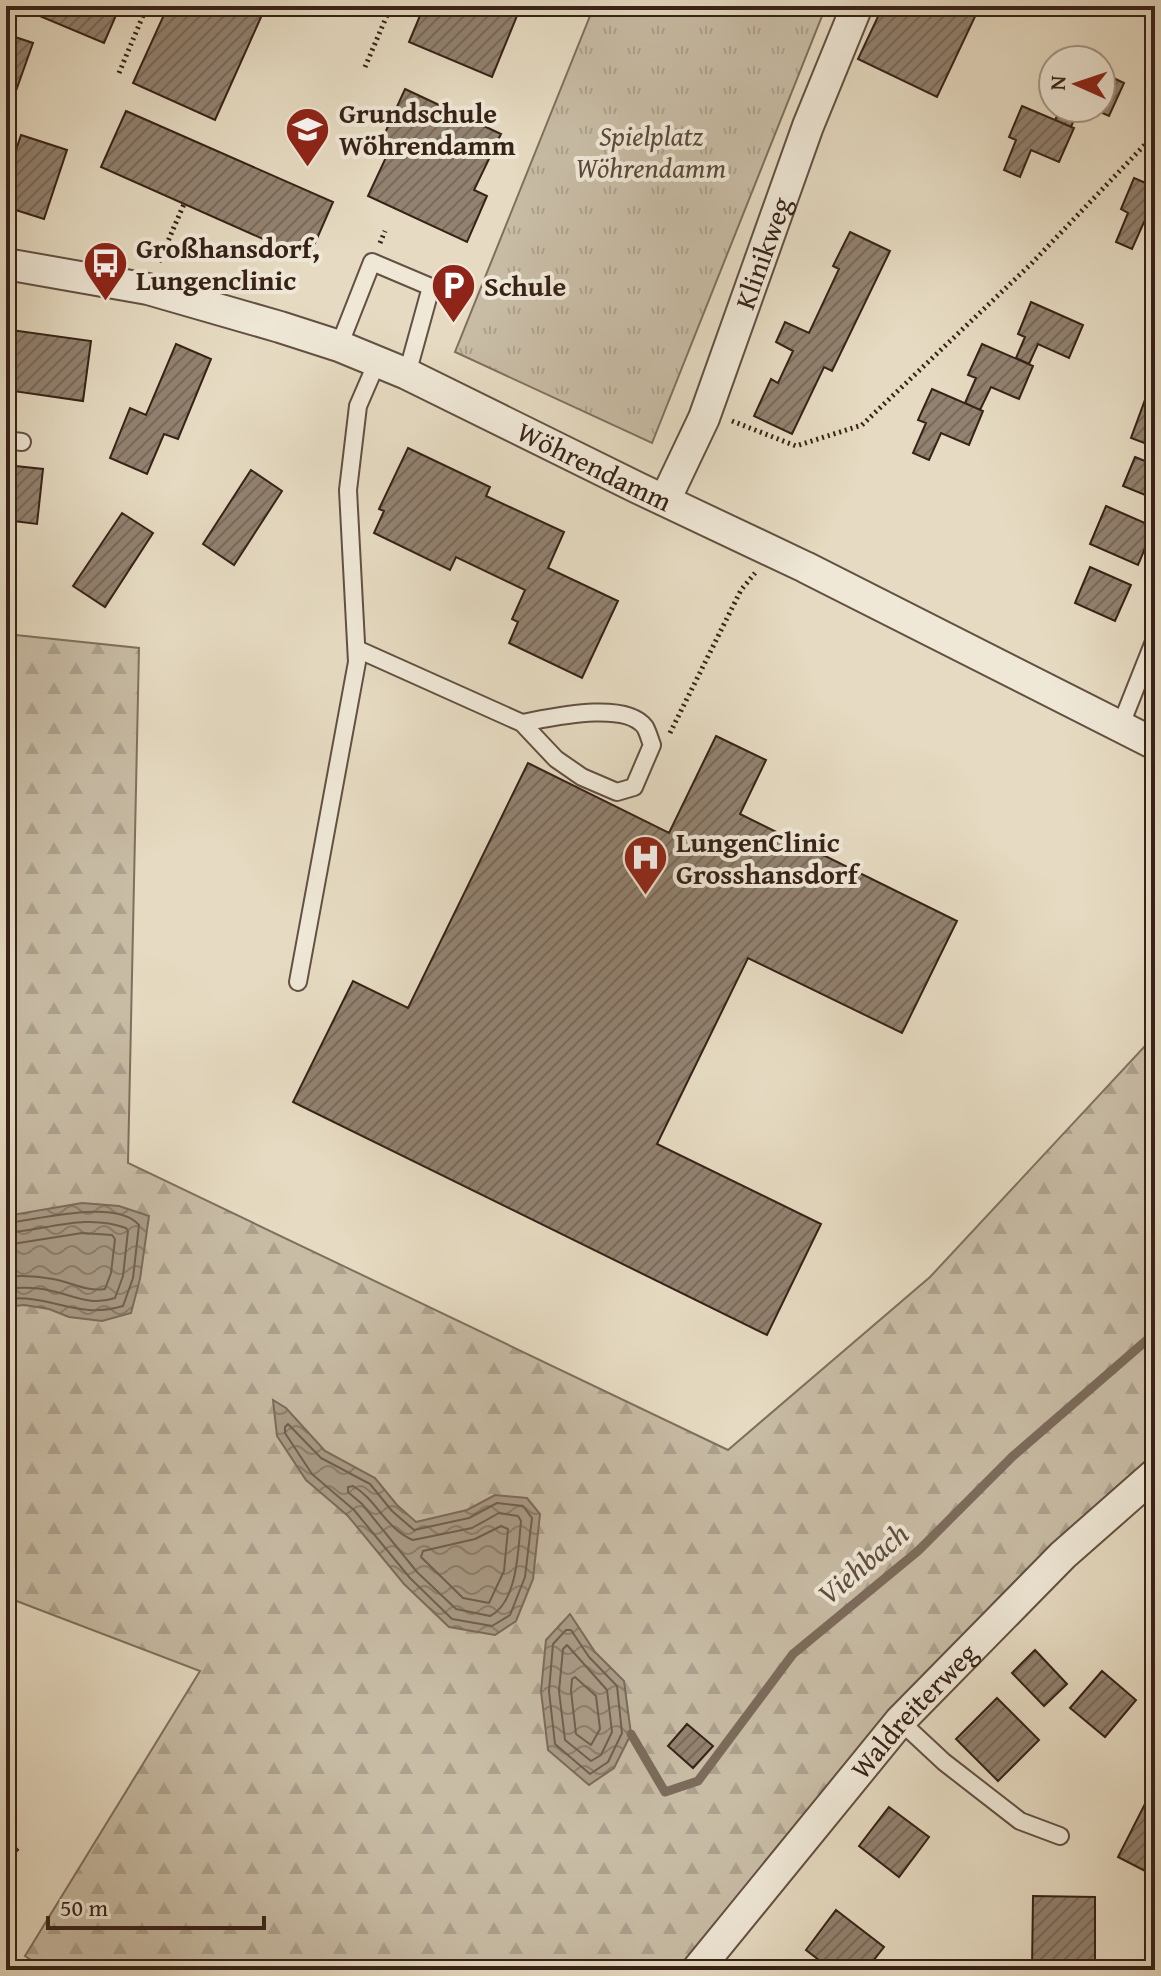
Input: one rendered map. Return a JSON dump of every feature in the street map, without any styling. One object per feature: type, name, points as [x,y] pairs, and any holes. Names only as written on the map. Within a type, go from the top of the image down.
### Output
[{"type":"street","name":"Klinikweg","points":[[665,500],[705,411],[808,126],[857,6]]},
{"type":"street","name":"Wöhrendamm","points":[[6,264],[148,289],[339,346],[407,374],[774,551],[1155,744]]},
{"type":"street","name":"Waldreiterweg","points":[[697,1970],[900,1721],[1063,1555],[1155,1474]]},
{"type":"lane","points":[[339,346],[372,262],[431,287],[407,374]]},
{"type":"lane","points":[[298,982],[357,662],[348,490],[358,406],[377,362]]},
{"type":"lane","points":[[1120,727],[1155,639]]},
{"type":"lane","points":[[357,649],[522,723],[556,759],[582,777],[617,792],[634,787],[652,745],[645,726],[630,717],[584,712],[522,723]]},
{"type":"lane","points":[[900,1721],[944,1762],[1020,1821],[1060,1836]]},
{"type":"path","points":[[119,73],[147,6]]},
{"type":"path","points":[[365,67],[391,6]]},
{"type":"path","points":[[705,411],[796,446],[862,425],[1031,264],[1155,134]]},
{"type":"path","points":[[148,289],[184,204]]},
{"type":"path","points":[[665,744],[741,590],[774,551]]},
{"type":"green space","name":"Spielplatz Wöhrendamm","points":[[594,6],[826,6],[652,443],[455,352]]},
{"type":"green space","points":[[6,634],[139,648],[128,1163],[728,1450],[930,1277],[1146,1045],[1155,1027],[1155,1474],[1063,1555],[699,1970],[46,1970],[25,1956],[200,1671],[6,1597]]},
{"type":"water","points":[[82,1203],[119,1206],[149,1216],[140,1279],[131,1313],[102,1321],[69,1317],[49,1309],[24,1305],[6,1307],[6,1216]]},
{"type":"water","points":[[273,1400],[286,1408],[325,1451],[375,1478],[416,1522],[467,1510],[495,1495],[527,1498],[540,1514],[533,1579],[516,1621],[495,1635],[449,1627],[404,1584],[348,1516],[306,1480],[277,1436]]},
{"type":"water","points":[[570,1614],[595,1652],[624,1681],[631,1734],[614,1768],[589,1785],[548,1750],[541,1691],[546,1640]]},
{"type":"building","points":[[16,6],[120,6],[104,43]]},
{"type":"building","points":[[168,6],[266,6],[215,120],[133,83]]},
{"type":"building","points":[[424,6],[521,6],[492,77],[409,42]]},
{"type":"building","points":[[883,6],[980,6],[937,97],[858,59]]},
{"type":"building","points":[[6,34],[33,43],[6,119]]},
{"type":"building","points":[[1117,80],[1124,83],[1117,98]]},
{"type":"building","points":[[405,89],[501,134],[474,190],[487,196],[467,242],[368,196],[389,151],[379,146]]},
{"type":"building","points":[[1022,106],[1037,112],[1037,124],[1065,124],[1074,128],[1059,162],[1031,150],[1020,177],[1004,170],[1016,140],[1009,137]]},
{"type":"building","points":[[126,111],[333,202],[308,259],[101,167]]},
{"type":"building","points":[[21,135],[67,150],[44,219],[6,207],[6,154],[14,156]]},
{"type":"building","points":[[1134,178],[1155,187],[1155,227],[1144,222],[1132,249],[1116,242],[1128,213],[1121,209]]},
{"type":"building","points":[[850,232],[890,251],[832,371],[824,367],[792,434],[754,416],[771,379],[778,383],[793,351],[776,342],[785,322],[809,333],[839,269],[833,266]]},
{"type":"building","points":[[1031,302],[1083,325],[1069,358],[1038,344],[1029,364],[1016,358],[1025,337],[1018,334]]},
{"type":"building","points":[[11,330],[91,341],[83,401],[6,390]]},
{"type":"building","points":[[176,344],[211,359],[178,439],[164,434],[147,474],[110,458],[130,408],[146,415]]},
{"type":"building","points":[[982,344],[1033,366],[1019,399],[991,387],[980,410],[965,403],[976,378],[968,375]]},
{"type":"building","points":[[932,389],[983,411],[969,445],[941,433],[929,460],[913,453],[926,423],[918,420]]},
{"type":"building","points":[[1149,389],[1155,392],[1155,447],[1131,438]]},
{"type":"building","points":[[408,448],[490,487],[486,496],[564,532],[548,568],[618,601],[582,678],[509,643],[518,622],[512,619],[525,590],[456,557],[450,570],[374,533],[384,511],[379,509]]},
{"type":"building","points":[[1135,457],[1155,465],[1155,499],[1123,486]]},
{"type":"building","points":[[6,465],[43,469],[37,524],[6,520]]},
{"type":"building","points":[[251,470],[282,491],[234,565],[203,544]]},
{"type":"building","points":[[1106,506],[1154,527],[1138,565],[1090,544]]},
{"type":"building","points":[[122,513],[153,533],[105,607],[73,586]]},
{"type":"building","points":[[1090,567],[1131,585],[1115,621],[1075,603]]},
{"type":"building","points":[[716,736],[766,760],[740,814],[957,921],[902,1033],[748,958],[657,1144],[821,1224],[767,1335],[293,1102],[353,981],[408,1008],[528,763],[669,833]]},
{"type":"building","points":[[1035,1650],[1067,1684],[1044,1706],[1012,1673]]},
{"type":"building","points":[[1102,1671],[1136,1700],[1105,1737],[1070,1708]]},
{"type":"building","points":[[997,1698],[1039,1740],[998,1781],[956,1739]]},
{"type":"building","points":[[687,1724],[713,1746],[693,1768],[668,1746]]},
{"type":"building","points":[[1151,1792],[1155,1794],[1155,1876],[1118,1857]]},
{"type":"building","points":[[889,1807],[929,1837],[899,1877],[859,1846]]},
{"type":"building","points":[[6,1837],[18,1850],[6,1861]]},
{"type":"building","points":[[1033,1896],[1095,1897],[1095,1970],[1032,1970]]},
{"type":"building","points":[[836,1910],[884,1947],[866,1970],[832,1970],[806,1950]]},
{"type":"waterway","name":"Viehbach","points":[[631,1734],[665,1792],[698,1781],[793,1654],[918,1551],[1012,1457],[1155,1333]]},
{"type":"place","name":"Grundschule Wöhrendamm","points":[[308,168]]},
{"type":"place","name":"Großhansdorf, Lungenclinic","points":[[105,303]]},
{"type":"place","name":"Schule","points":[[453,325]]},
{"type":"place","name":"LungenClinic Grosshansdorf","points":[[645,897]]}]
